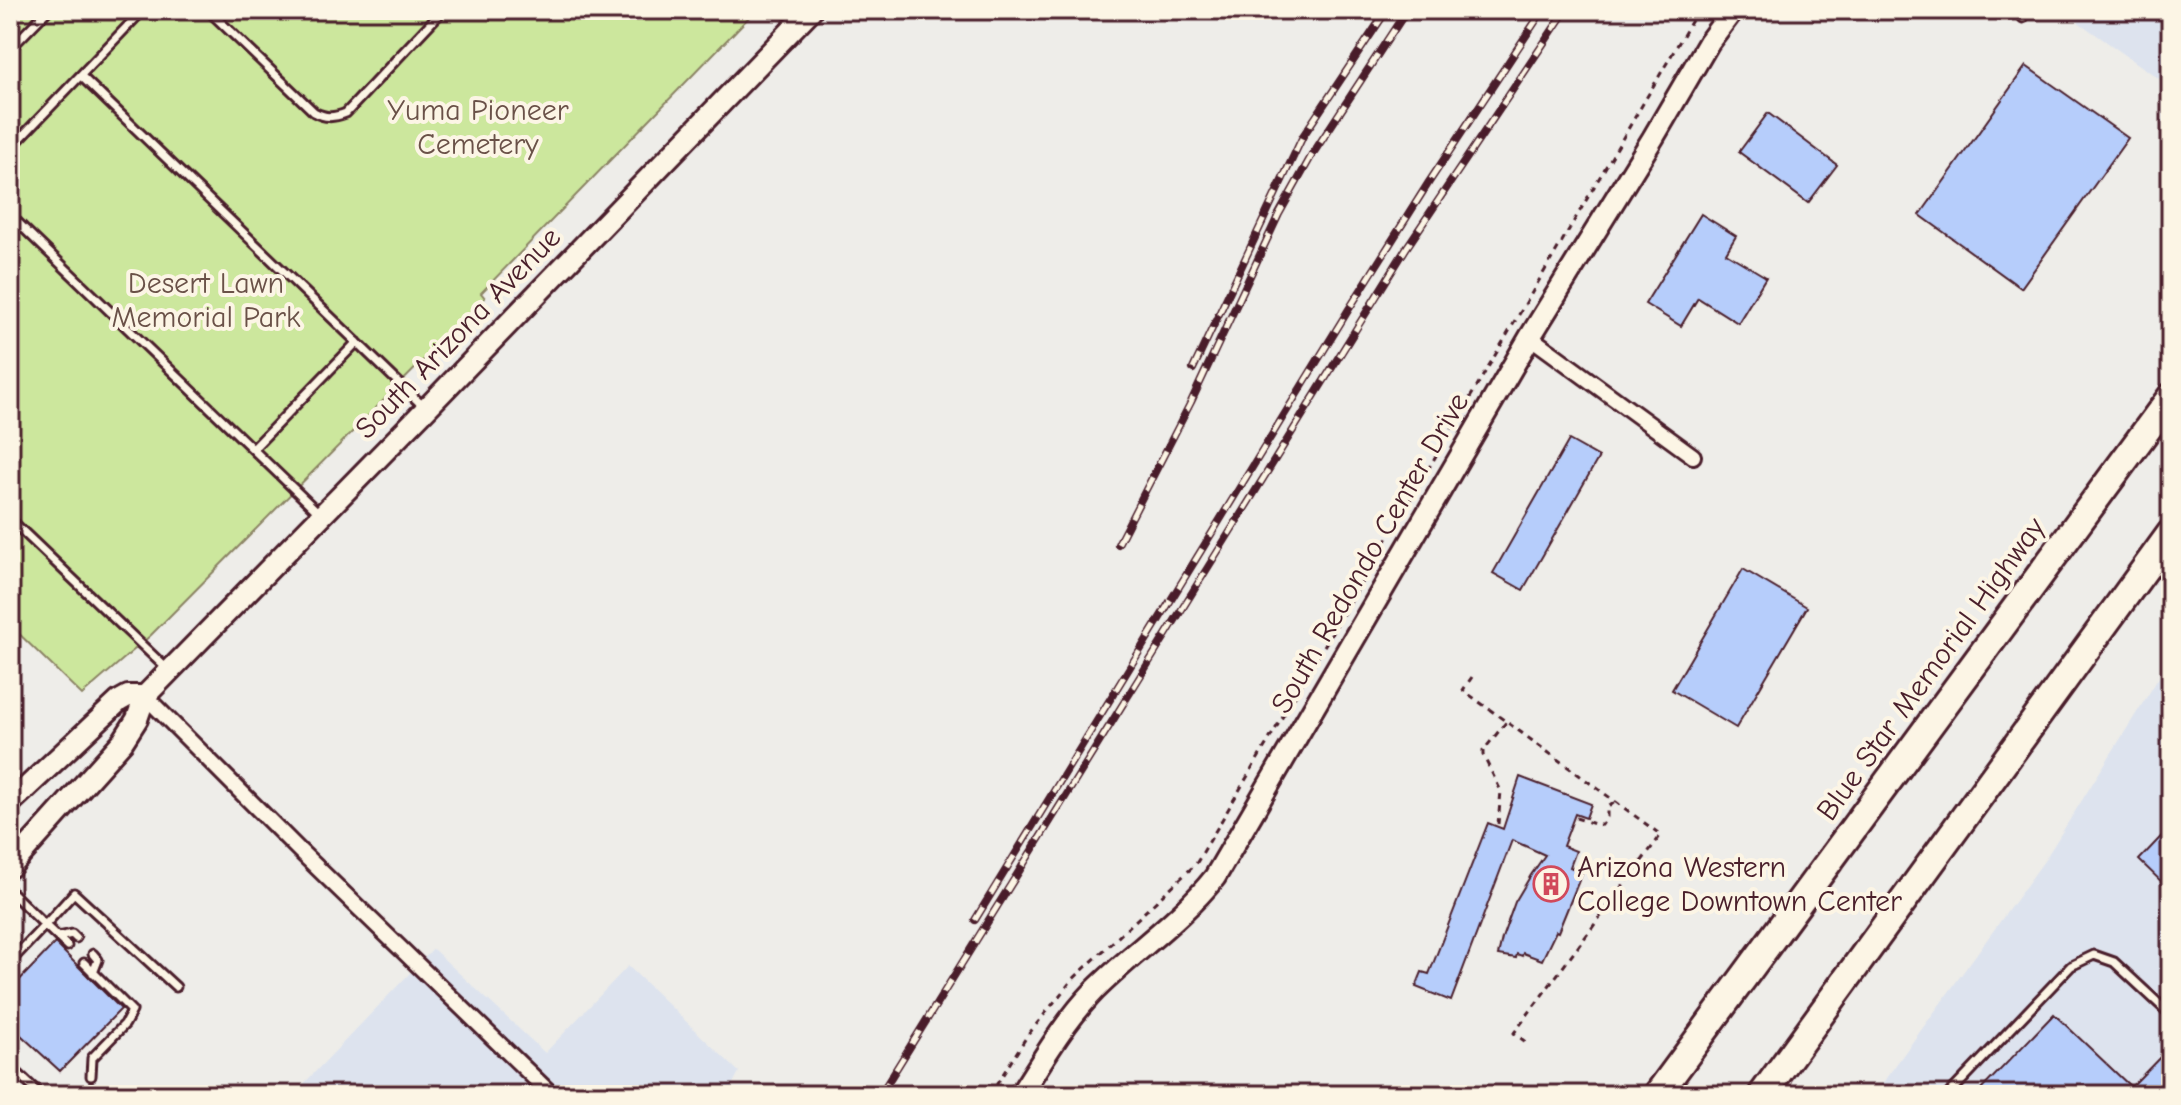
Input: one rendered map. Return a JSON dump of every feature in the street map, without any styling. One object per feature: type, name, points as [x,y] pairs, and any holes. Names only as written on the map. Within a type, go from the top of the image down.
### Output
[{"type":"highway","name":"Blue Star Memorial Highway","points":[[1659,1092],[2171,397]]},
{"type":"highway","points":[[1762,1095],[2171,533]]},
{"type":"street","name":"South Arizona Avenue","points":[[10,867],[123,741],[137,719],[145,696],[811,10]]},
{"type":"street","name":"South Redondo Center Drive","points":[[1020,1095],[1072,1015],[1096,989],[1185,911],[1215,877],[1530,337],[1709,42],[1733,10]]},
{"type":"street","points":[[1530,337],[1693,456]]},
{"type":"street","name":"South Arizona Avenue","points":[[10,803],[112,706],[128,696],[145,696]]},
{"type":"street","points":[[145,696],[552,1095]]},
{"type":"lane","points":[[10,49],[48,10]]},
{"type":"lane","points":[[10,149],[143,10]]},
{"type":"lane","points":[[208,10],[314,112],[324,118],[346,113],[443,10]]},
{"type":"lane","points":[[81,76],[426,409]]},
{"type":"lane","points":[[10,215],[321,515]]},
{"type":"lane","points":[[253,449],[357,342]]},
{"type":"lane","points":[[10,519],[169,671]]},
{"type":"lane","points":[[10,891],[58,937],[72,942],[72,934],[58,937]]},
{"type":"lane","points":[[10,962],[74,893],[176,987]]},
{"type":"lane","points":[[1948,1095],[2071,966],[2094,955],[2114,962],[2171,1015]]},
{"type":"lane","points":[[91,1076],[92,1058],[125,1024],[132,1011],[93,973],[88,959],[98,960],[93,973]]},
{"type":"lane","points":[[10,1066],[41,1095]]},
{"type":"path","points":[[990,1095],[1027,1036],[1072,980],[1196,864],[1698,10]]},
{"type":"path","points":[[1472,677],[1463,690],[1661,835],[1514,1033],[1527,1043]]},
{"type":"path","points":[[1498,824],[1501,791],[1483,751],[1507,721]]},
{"type":"path","points":[[1576,818],[1602,825],[1607,817],[1607,808],[1615,801]]},
{"type":"shaded area","points":[[2061,10],[2171,10],[2171,87]]},
{"type":"shaded area","points":[[2171,658],[2171,1095],[1874,1095],[2044,861]]},
{"type":"shaded area","points":[[433,949],[545,1053],[628,966],[739,1072],[727,1095],[293,1095]]},
{"type":"green space","name":"Desert Lawn Memorial Park","points":[[10,10],[756,10],[481,293],[485,298],[151,635],[82,695],[10,625]]},
{"type":"building","points":[[2026,66],[2128,138],[2021,288],[1920,215]]},
{"type":"building","points":[[1768,113],[1837,165],[1808,203],[1739,152]]},
{"type":"building","points":[[1701,214],[1736,236],[1726,253],[1766,277],[1738,323],[1698,298],[1681,326],[1645,304]]},
{"type":"building","points":[[1569,440],[1599,457],[1523,590],[1493,573]]},
{"type":"building","points":[[1743,569],[1807,607],[1736,728],[1672,690]]},
{"type":"building","name":"Arizona Western College Downtown Center","points":[[1520,777],[1591,804],[1586,818],[1575,814],[1563,846],[1576,851],[1570,867],[1582,873],[1558,932],[1542,960],[1523,953],[1522,956],[1517,954],[1516,958],[1498,955],[1515,902],[1545,855],[1512,840],[1451,1001],[1416,987],[1422,972],[1429,974],[1488,823],[1503,829]]},
{"type":"building","points":[[2171,826],[2171,891],[2139,860]]},
{"type":"building","points":[[55,943],[121,1009],[60,1071],[10,1025],[10,990]]},
{"type":"building","points":[[2054,1014],[2131,1087],[2171,1046],[2171,1095],[1976,1095]]},
{"type":"railway","points":[[1193,369],[1303,136],[1387,10]]},
{"type":"railway","points":[[1118,544],[1191,402],[1279,214],[1312,155],[1407,10]]},
{"type":"railway","points":[[975,920],[1349,309],[1543,10]]},
{"type":"railway","points":[[880,1095],[1407,247],[1566,10]]},
{"type":"place","name":"Arizona Western College Downtown Center","points":[[1551,884]]},
{"type":"park label","name":"Yuma Pioneer Cemetery","points":[[478,127]]}]
